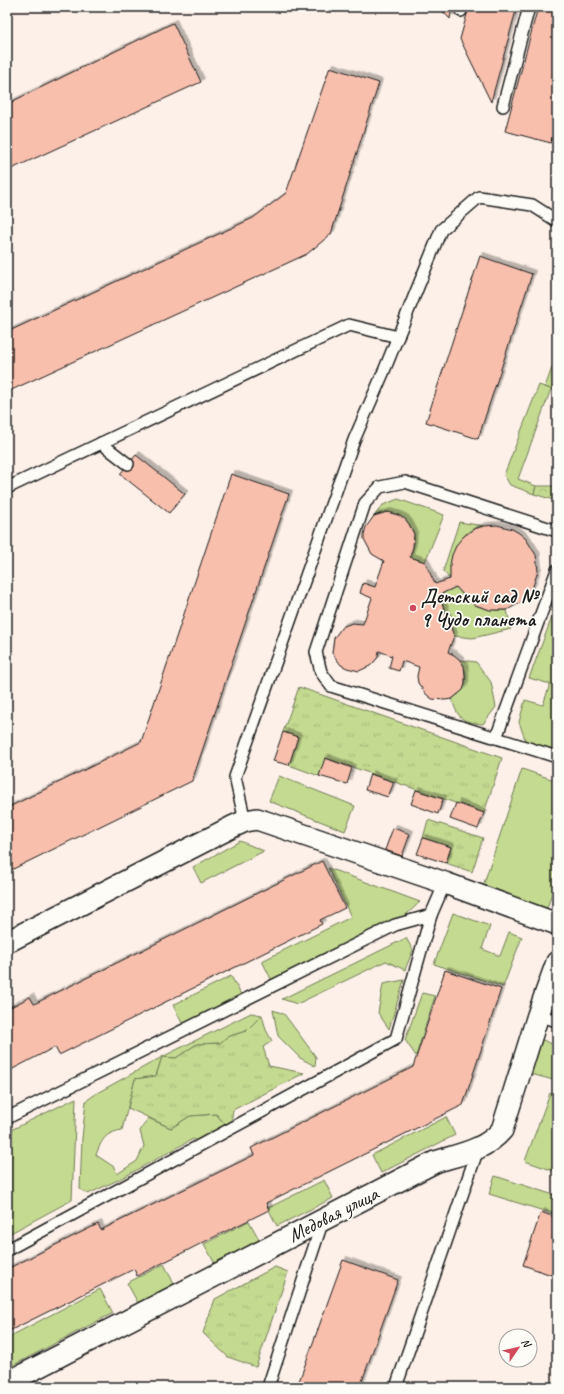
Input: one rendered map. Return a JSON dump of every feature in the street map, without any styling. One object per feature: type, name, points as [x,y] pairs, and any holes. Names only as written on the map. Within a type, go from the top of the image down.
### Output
[{"type":"street","points":[[7,942],[245,821],[257,819],[557,924]]},
{"type":"street","points":[[486,1144],[502,1130],[547,1018],[557,962]]},
{"type":"street","name":"Медовая улица","points":[[7,1383],[435,1162],[486,1144]]},
{"type":"lane","points":[[503,106],[529,7]]},
{"type":"lane","points":[[245,821],[235,777],[354,440],[398,337],[441,230],[478,197],[532,205],[557,221]]},
{"type":"lane","points":[[7,488],[349,325],[398,337]]},
{"type":"lane","points":[[101,443],[128,464]]},
{"type":"lane","points":[[557,531],[405,482],[380,487],[365,503],[316,652],[321,672],[331,686],[557,758]]},
{"type":"lane","points":[[496,738],[557,570]]},
{"type":"lane","points":[[7,1250],[396,1040],[431,916],[445,884]]},
{"type":"lane","points":[[7,1118],[395,925],[431,916]]},
{"type":"lane","points":[[396,1387],[486,1144]]},
{"type":"lane","points":[[268,1387],[323,1220]]},
{"type":"green space","points":[[557,354],[557,391],[545,387]]},
{"type":"green space","points":[[539,385],[551,389],[518,479],[536,486],[534,494],[510,485],[504,475]]},
{"type":"green space","points":[[536,486],[557,486],[557,501],[534,494]]},
{"type":"green space","points":[[398,499],[444,515],[425,562],[410,557],[414,546],[413,531],[404,519],[391,512],[384,512],[374,516],[383,505]]},
{"type":"green space","points":[[459,522],[484,526],[474,529],[464,536],[450,579],[443,571]]},
{"type":"green space","points":[[456,587],[466,598],[480,607],[491,610],[507,610],[511,629],[473,638],[454,636],[439,595]]},
{"type":"green space","points":[[557,604],[557,757],[528,748],[519,722],[525,700],[543,705],[550,684],[529,678]]},
{"type":"green space","points":[[460,660],[476,662],[491,682],[496,707],[483,724],[470,722],[462,718],[454,706],[452,699],[461,691],[464,686],[466,676]]},
{"type":"green space","points":[[299,687],[502,758],[484,813],[326,758],[319,776],[289,765],[298,737],[283,732]]},
{"type":"green space","points":[[522,769],[557,781],[557,878],[547,908],[483,886]]},
{"type":"green space","points":[[279,776],[355,806],[345,831],[269,801]]},
{"type":"green space","points":[[428,820],[483,838],[472,872],[446,863],[451,847],[423,838]]},
{"type":"green space","points":[[240,841],[264,851],[201,883],[193,867]]},
{"type":"green space","points":[[328,868],[420,902],[395,925],[274,985],[262,961],[351,917]]},
{"type":"green space","points":[[453,913],[490,926],[482,949],[500,956],[509,932],[522,937],[503,987],[434,964]]},
{"type":"green space","points":[[406,938],[413,950],[405,970],[386,961],[297,1004],[282,999]]},
{"type":"green space","points":[[231,976],[244,1000],[185,1029],[173,1005]]},
{"type":"green space","points":[[404,980],[389,1029],[378,1013],[383,984]]},
{"type":"green space","points":[[422,993],[435,996],[416,1056],[405,1040]]},
{"type":"green space","points":[[273,1010],[284,1014],[316,1057],[315,1066],[300,1058],[278,1036]]},
{"type":"green space","points":[[251,1013],[262,1015],[246,1031],[227,1037],[220,1043],[197,1044],[176,1058],[162,1057]]},
{"type":"green space","points":[[262,1015],[266,1030],[272,1041],[263,1047],[269,1066],[304,1073],[233,1110],[230,1129],[216,1114],[190,1116],[171,1128],[128,1108],[135,1079],[156,1076],[162,1057],[176,1058],[197,1044],[220,1043],[227,1037],[246,1031]]},
{"type":"green space","points":[[531,1035],[557,1046],[557,1081],[520,1071]]},
{"type":"green space","points":[[162,1057],[156,1076],[135,1079],[122,1130],[108,1135],[102,1141],[96,1155],[114,1167],[117,1174],[137,1161],[144,1146],[140,1131],[148,1118],[171,1128],[190,1116],[216,1114],[230,1129],[203,1144],[193,1139],[120,1179],[88,1194],[80,1189],[82,1138],[86,1101],[97,1093]]},
{"type":"green space","points":[[550,1093],[557,1095],[557,1115],[554,1123],[557,1125],[557,1172],[525,1161]]},
{"type":"green space","points":[[76,1098],[72,1200],[7,1235],[7,1132]]},
{"type":"green space","points":[[446,1117],[455,1135],[381,1173],[372,1155]]},
{"type":"green space","points":[[495,1176],[557,1196],[557,1215],[489,1194]]},
{"type":"green space","points":[[324,1180],[333,1198],[277,1226],[268,1208]]},
{"type":"green space","points":[[249,1221],[260,1241],[215,1264],[204,1244]]},
{"type":"green space","points":[[164,1264],[174,1284],[138,1303],[127,1283]]},
{"type":"green space","points":[[275,1267],[288,1272],[256,1367],[228,1357],[203,1333],[215,1299]]},
{"type":"green space","points":[[100,1289],[113,1313],[10,1367],[7,1362],[7,1338]]},
{"type":"building","points":[[439,7],[452,7],[450,19]]},
{"type":"building","points":[[469,7],[517,7],[491,102],[460,39]]},
{"type":"building","points":[[538,7],[557,7],[557,118],[551,143],[505,131]]},
{"type":"building","points":[[173,23],[201,82],[7,171],[7,104]]},
{"type":"building","points":[[330,67],[379,83],[331,234],[307,254],[7,392],[7,332],[253,218],[286,193]]},
{"type":"building","points":[[480,256],[532,274],[478,439],[426,422]]},
{"type":"building","points":[[136,455],[185,494],[169,513],[120,474]]},
{"type":"building","points":[[231,474],[289,494],[192,781],[7,872],[7,808],[141,742]]},
{"type":"building","points":[[387,512],[398,515],[405,519],[409,524],[414,534],[413,547],[410,557],[425,562],[435,584],[450,579],[452,555],[457,544],[464,536],[474,529],[484,526],[497,525],[512,529],[526,539],[536,555],[538,571],[532,589],[523,601],[507,610],[490,610],[475,605],[456,587],[439,595],[454,636],[448,652],[460,660],[464,666],[465,684],[463,690],[452,699],[432,699],[426,694],[418,683],[417,676],[419,667],[402,661],[399,671],[389,668],[392,656],[379,651],[378,657],[370,666],[359,671],[341,665],[332,653],[334,638],[342,627],[352,623],[363,624],[372,598],[360,593],[363,583],[375,587],[384,561],[372,554],[364,539],[364,534],[366,527],[374,516]]},
{"type":"building","points":[[283,732],[298,737],[289,765],[273,761]]},
{"type":"building","points":[[325,758],[352,768],[347,784],[319,776]]},
{"type":"building","points":[[370,774],[394,782],[388,797],[365,790]]},
{"type":"building","points":[[416,790],[443,799],[438,814],[411,804]]},
{"type":"building","points":[[456,803],[484,813],[478,829],[450,819]]},
{"type":"building","points":[[393,828],[410,834],[402,856],[385,850]]},
{"type":"building","points":[[423,838],[451,847],[446,863],[417,854]]},
{"type":"building","points":[[322,861],[345,908],[320,920],[322,924],[59,1055],[55,1047],[7,1072],[7,1009],[30,997],[34,1004]]},
{"type":"building","points":[[445,970],[501,989],[463,1105],[266,1203],[269,1210],[137,1276],[134,1269],[7,1332],[7,1269],[98,1224],[101,1230],[254,1155],[251,1148],[413,1067]]},
{"type":"building","points":[[541,1212],[557,1218],[557,1277],[523,1265]]},
{"type":"building","points":[[343,1260],[398,1280],[360,1387],[297,1387]]},
{"type":"place","name":"Детский сад № 9 Чудо планета","points":[[413,608]]}]
